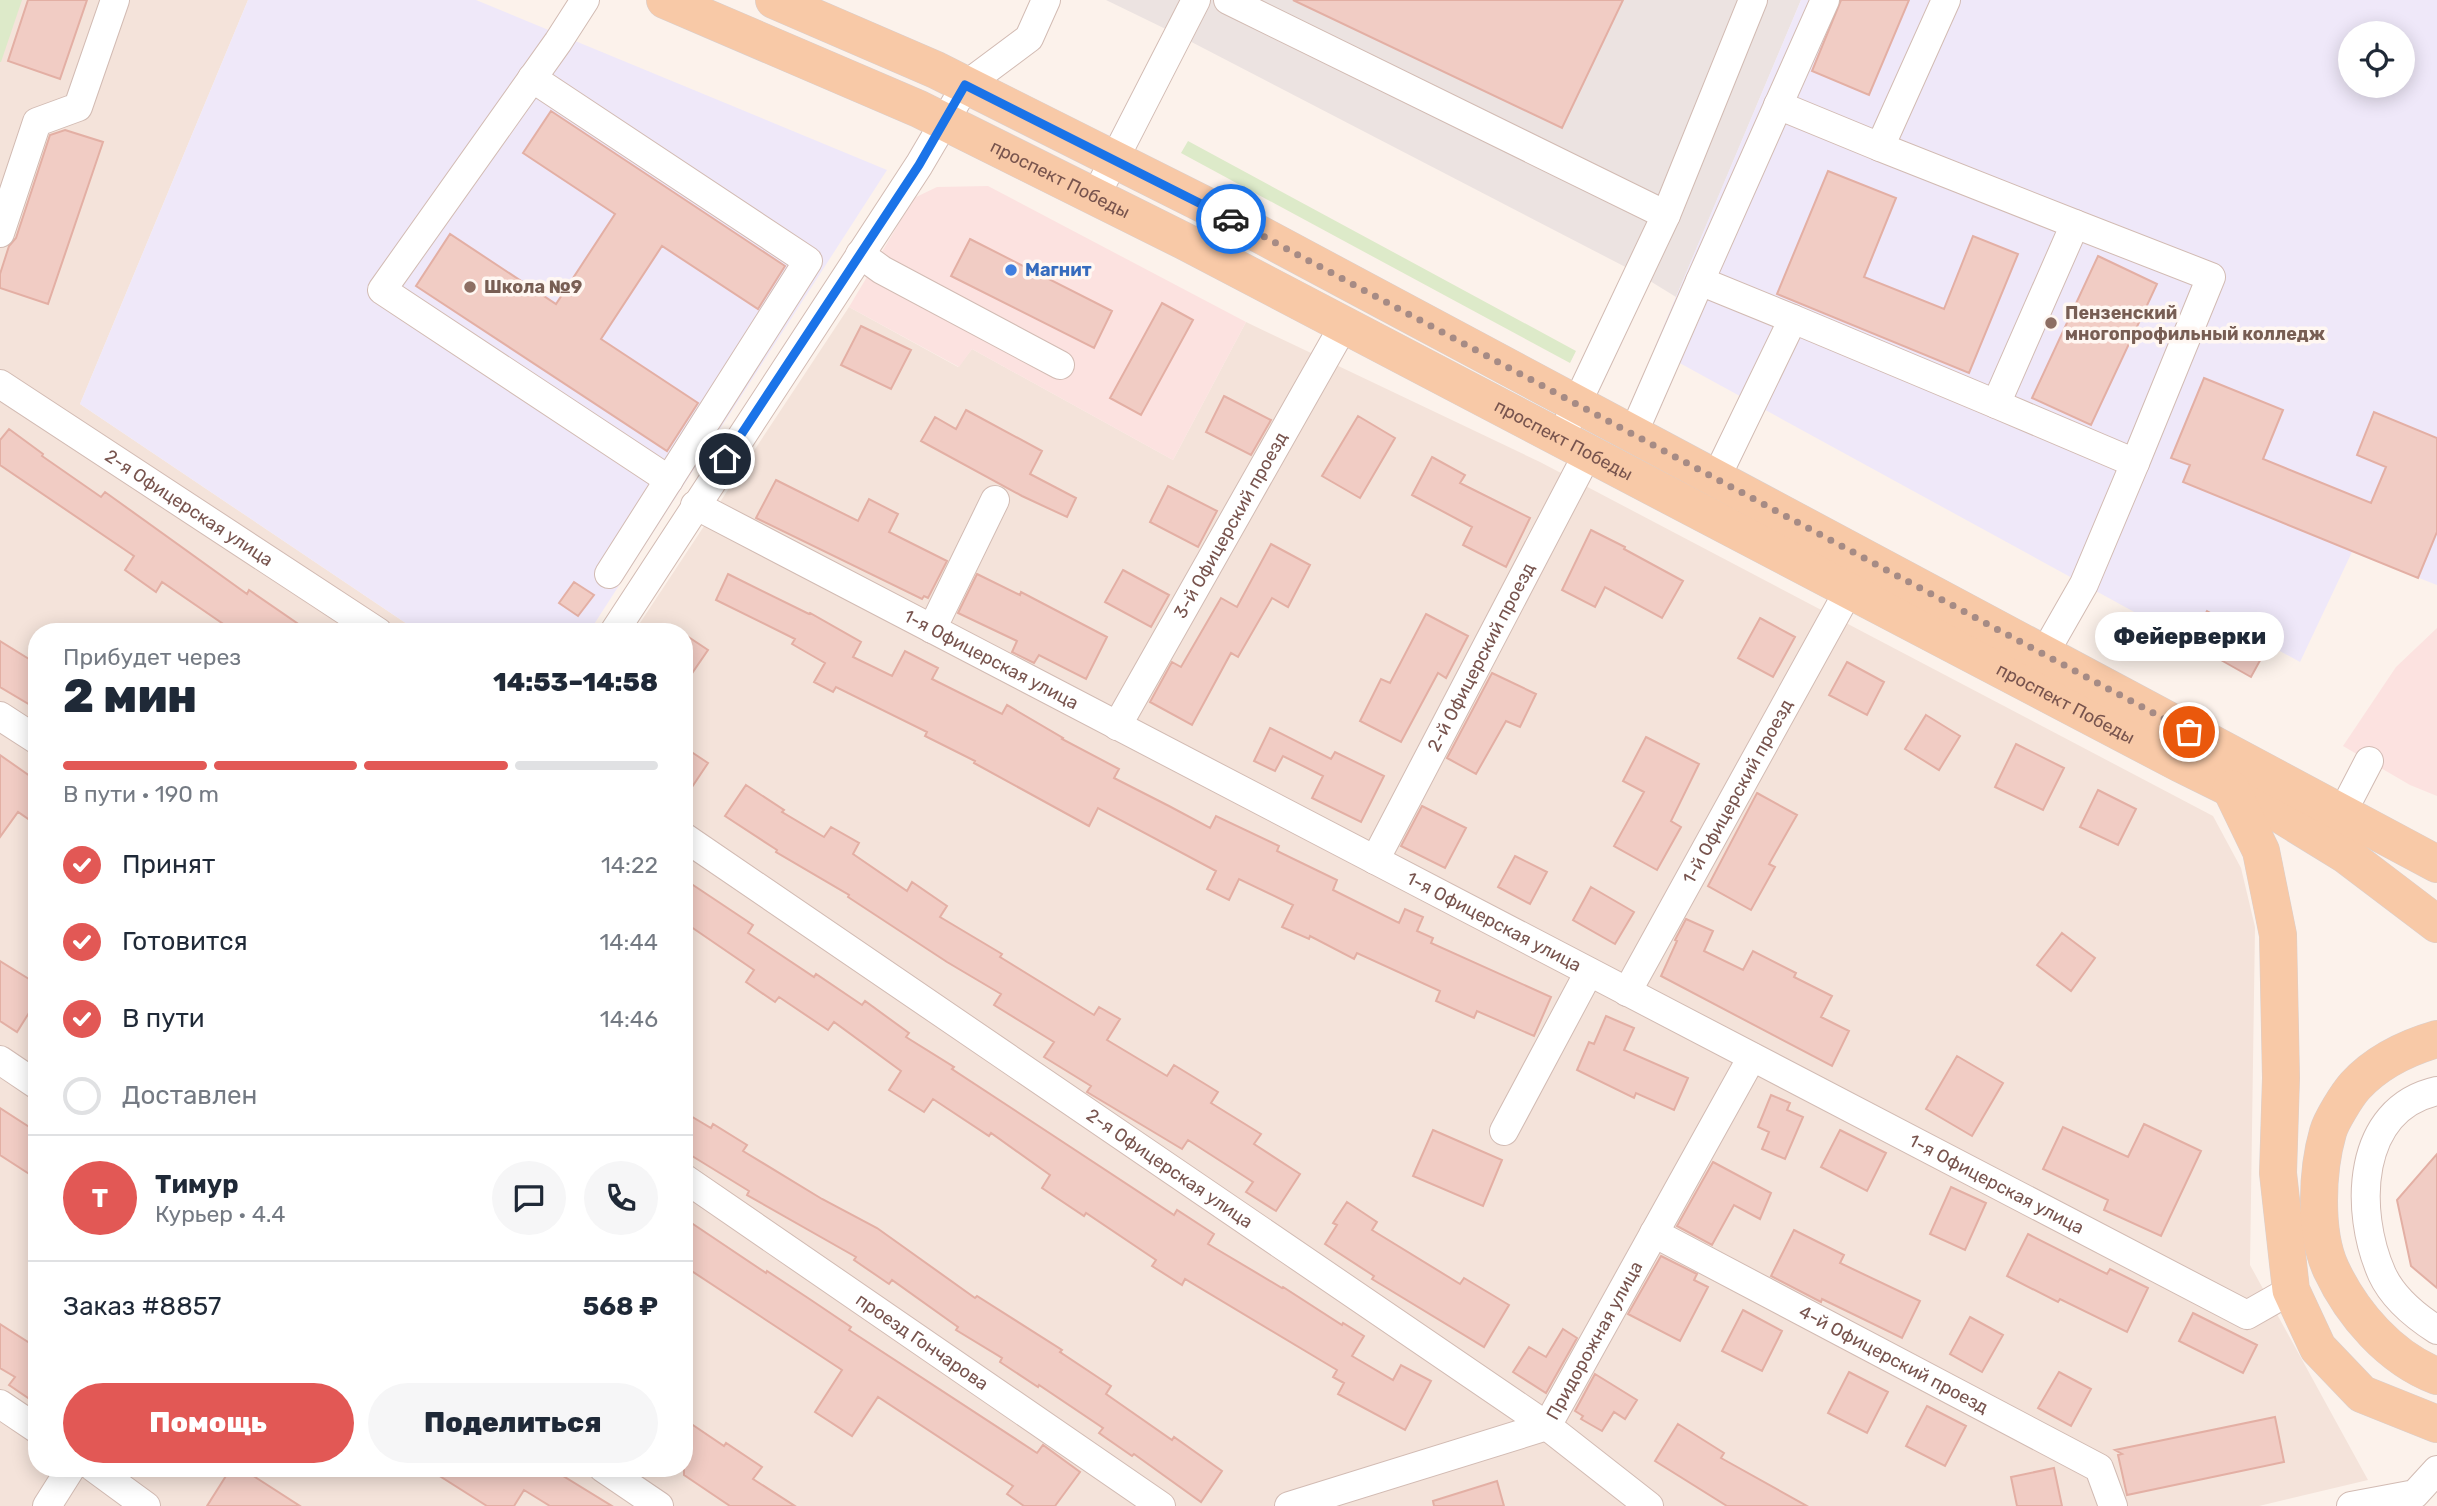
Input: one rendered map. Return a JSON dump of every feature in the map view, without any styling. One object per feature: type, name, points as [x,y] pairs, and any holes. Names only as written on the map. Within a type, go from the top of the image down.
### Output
[{"type":"main road","name":"проспект Победы","points":[[665,0],[945,121],[1344,325],[2268,807],[2346,855],[2437,924]]},
{"type":"main road","name":"проспект Победы","points":[[774,0],[965,85],[1215,210],[2437,864]]},
{"type":"main road","points":[[2231,789],[2260,851],[2278,935],[2281,1078],[2278,1173],[2291,1290],[2318,1348],[2362,1394],[2437,1424]]},
{"type":"main road","points":[[2376,831],[2437,853]]},
{"type":"main road","points":[[2437,1039],[2388,1058],[2354,1087],[2328,1129],[2320,1174],[2320,1225],[2330,1267],[2354,1308],[2384,1343],[2415,1368],[2437,1377]]},
{"type":"street","points":[[0,233],[37,122],[78,107],[115,0]]},
{"type":"street","points":[[585,0],[382,290],[669,480]]},
{"type":"street","points":[[620,623],[860,254],[965,85],[1029,38],[1046,0]]},
{"type":"street","points":[[1095,197],[1196,0]]},
{"type":"street","points":[[1228,0],[1666,215]]},
{"type":"street","name":"2-й Офицерский проезд","points":[[1375,860],[1574,446],[1577,404],[1666,215],[1753,0]]},
{"type":"street","points":[[1633,434],[1825,0]]},
{"type":"street","points":[[1880,147],[1946,0]]},
{"type":"street","points":[[532,78],[808,261],[609,574]]},
{"type":"street","points":[[1778,105],[2211,277],[2084,584],[2044,654]]},
{"type":"street","points":[[1996,404],[2075,224]]},
{"type":"street","points":[[860,254],[882,270],[1060,365]]},
{"type":"street","points":[[1700,281],[2134,463]]},
{"type":"street","points":[[1716,478],[1793,319]]},
{"type":"street","name":"3-й Офицерский проезд","points":[[1117,726],[1344,325]]},
{"type":"street","name":"2-я Офицерская улица","points":[[0,384],[364,623]]},
{"type":"street","points":[[932,629],[995,500]]},
{"type":"street","name":"1-я Офицерская улица","points":[[695,505],[2247,1315],[2291,1290]]},
{"type":"street","name":"1-й Офицерский проезд","points":[[1627,992],[1849,590]]},
{"type":"street","points":[[0,716],[28,734]]},
{"type":"street","points":[[2342,813],[2369,761]]},
{"type":"street","name":"2-я Офицерская улица","points":[[693,843],[1546,1426],[1649,1506]]},
{"type":"street","points":[[1504,1131],[1589,972]]},
{"type":"street","name":"Придорожная улица","points":[[1289,1506],[1546,1426],[1752,1057]]},
{"type":"street","points":[[0,1060],[28,1079]]},
{"type":"street","points":[[2437,1091],[2420,1095],[2394,1113],[2377,1136],[2369,1163],[2365,1194],[2368,1236],[2383,1276],[2404,1306],[2437,1330]]},
{"type":"street","name":"проезд Гончарова","points":[[693,1184],[1161,1506]]},
{"type":"street","name":"4-й Офицерский проезд","points":[[1654,1233],[2099,1468],[2113,1506]]},
{"type":"street","points":[[0,1404],[28,1423]]},
{"type":"street","points":[[2351,1506],[2415,1494],[2437,1470]]},
{"type":"street","points":[[47,1506],[65,1477]]},
{"type":"street","points":[[106,1477],[146,1506]]},
{"type":"street","points":[[616,1477],[659,1506]]},
{"type":"shaded area","points":[[0,0],[248,0],[80,404],[406,623],[28,623],[28,1477],[693,1477],[693,623],[640,623],[849,307],[958,367],[972,349],[1173,460],[1246,322],[1540,462],[2213,816],[2241,868],[2255,927],[2250,1265],[2368,1480],[2259,1506],[0,1506]]},
{"type":"shaded area","name":"Школа №9","points":[[248,0],[476,0],[887,170],[595,623],[406,623],[80,404]]},
{"type":"shaded area","points":[[1106,0],[1801,0],[1676,297],[1637,273]]},
{"type":"shaded area","name":"Пензенский многопрофильный колледж","points":[[1801,0],[2437,0],[2437,585],[2352,552],[2300,662],[2207,611],[2189,642],[1654,349]]},
{"type":"shaded area","points":[[988,186],[1246,322],[1173,460],[972,349],[959,367],[849,307],[914,198],[937,187]]},
{"type":"shaded area","points":[[2437,628],[2437,796],[2410,785],[2343,746],[2396,667]]},
{"type":"green space","points":[[0,0],[22,0],[1,62],[0,62]]},
{"type":"green space","points":[[1188,141],[1576,351],[1570,363],[1181,153]]},
{"type":"building","points":[[28,0],[87,0],[60,79],[8,61]]},
{"type":"building","points":[[1293,0],[1623,0],[1562,128]]},
{"type":"building","points":[[1841,0],[1909,0],[1869,95],[1812,71]]},
{"type":"building","points":[[551,111],[785,266],[758,309],[662,246],[601,339],[698,403],[667,451],[416,286],[450,234],[556,304],[615,214],[523,153]]},
{"type":"building","points":[[65,130],[103,142],[48,304],[0,288],[0,274],[9,246],[16,238],[50,135]]},
{"type":"building","points":[[1828,171],[1896,198],[1864,277],[1944,309],[1973,236],[2018,254],[1969,373],[1777,294]]},
{"type":"building","points":[[970,239],[1112,311],[1094,348],[951,276]]},
{"type":"building","points":[[2098,256],[2157,284],[2091,425],[2032,398]]},
{"type":"building","points":[[1162,303],[1193,320],[1141,415],[1110,398]]},
{"type":"building","points":[[861,326],[911,350],[891,389],[841,365]]},
{"type":"building","points":[[2204,378],[2283,410],[2263,459],[2371,503],[2386,467],[2357,455],[2374,412],[2437,438],[2437,532],[2418,578],[2183,482],[2190,465],[2171,458]]},
{"type":"building","points":[[1224,396],[1271,420],[1251,455],[1206,432]]},
{"type":"building","points":[[966,410],[1042,451],[1030,474],[1076,498],[1067,517],[1022,496],[921,441],[935,417],[956,429]]},
{"type":"building","points":[[1358,416],[1395,438],[1360,498],[1322,476]]},
{"type":"building","points":[[9,429],[101,497],[105,492],[247,594],[249,590],[297,623],[222,623],[162,582],[156,592],[125,570],[134,556],[0,465],[0,440]]},
{"type":"building","points":[[1432,457],[1465,475],[1460,483],[1530,518],[1506,567],[1463,545],[1472,527],[1412,495]]},
{"type":"building","points":[[776,480],[858,521],[869,499],[898,514],[889,532],[947,561],[928,598],[924,596],[922,599],[756,518]]},
{"type":"building","points":[[1168,486],[1217,511],[1198,547],[1150,522]]},
{"type":"building","points":[[1591,530],[1683,581],[1662,618],[1605,587],[1595,607],[1562,590]]},
{"type":"building","points":[[1271,544],[1310,565],[1288,607],[1272,598],[1238,657],[1231,653],[1192,725],[1150,702],[1172,662],[1181,667],[1221,598],[1237,607]]},
{"type":"building","points":[[1123,570],[1169,595],[1151,627],[1105,602]]},
{"type":"building","points":[[728,574],[810,613],[861,642],[853,657],[892,676],[905,651],[938,668],[932,679],[1002,714],[1007,705],[1062,739],[1119,769],[1114,778],[1210,828],[1216,816],[1279,846],[1277,851],[1337,880],[1333,890],[1399,923],[1405,909],[1423,917],[1417,931],[1433,938],[1431,943],[1551,997],[1534,1036],[1477,1011],[1474,1018],[1436,1001],[1440,991],[1357,953],[1354,959],[1310,936],[1309,939],[1282,927],[1293,905],[1239,879],[1229,900],[1207,889],[1216,871],[1098,808],[1089,826],[974,763],[975,761],[925,736],[927,732],[836,687],[833,692],[814,682],[825,663],[792,644],[795,639],[716,600]]},
{"type":"building","points":[[977,574],[1020,595],[1021,592],[1107,637],[1086,679],[1039,655],[1034,663],[1012,652],[1017,641],[958,613]]},
{"type":"building","points":[[574,582],[594,595],[578,616],[559,603]]},
{"type":"building","points":[[2207,611],[2268,646],[2251,677],[2189,642]]},
{"type":"building","points":[[1426,614],[1468,636],[1446,678],[1438,673],[1401,742],[1360,721],[1381,679],[1390,683]]},
{"type":"building","points":[[1760,618],[1795,637],[1773,677],[1738,658]]},
{"type":"building","points":[[693,640],[708,650],[693,672]]},
{"type":"building","points":[[0,641],[28,658],[28,704],[0,687]]},
{"type":"building","points":[[1847,662],[1884,682],[1867,715],[1829,695]]},
{"type":"building","points":[[1492,673],[1536,694],[1520,727],[1506,721],[1476,774],[1447,758]]},
{"type":"building","points":[[1926,715],[1960,736],[1939,770],[1905,749]]},
{"type":"building","points":[[1270,728],[1331,759],[1335,752],[1384,776],[1361,822],[1312,798],[1323,776],[1283,756],[1275,771],[1254,761]]},
{"type":"building","points":[[1646,737],[1699,764],[1671,821],[1681,827],[1657,870],[1614,846],[1644,792],[1623,781]]},
{"type":"building","points":[[2016,744],[2064,768],[2043,810],[1995,787]]},
{"type":"building","points":[[693,753],[708,763],[693,786]]},
{"type":"building","points":[[0,755],[28,775],[28,819],[18,812],[0,837]]},
{"type":"building","points":[[746,785],[784,810],[782,812],[824,837],[831,827],[859,843],[853,854],[907,891],[912,882],[947,906],[940,917],[1002,954],[1000,957],[1094,1015],[1099,1007],[1120,1019],[1107,1040],[1167,1076],[1174,1065],[1218,1092],[1211,1103],[1261,1134],[1254,1144],[1300,1174],[1276,1211],[1246,1192],[1253,1182],[1188,1140],[1182,1149],[1087,1092],[1091,1086],[1044,1057],[1054,1042],[994,1005],[1001,994],[947,962],[848,897],[849,895],[776,852],[777,850],[725,816]]},
{"type":"building","points":[[2098,790],[2136,809],[2118,845],[2080,827]]},
{"type":"building","points":[[1757,793],[1797,815],[1769,864],[1775,867],[1751,910],[1708,886]]},
{"type":"building","points":[[1422,806],[1466,828],[1445,868],[1401,846]]},
{"type":"building","points":[[1515,856],[1547,872],[1530,904],[1498,887]]},
{"type":"building","points":[[693,885],[753,925],[748,933],[862,1005],[865,1001],[909,1033],[906,1037],[954,1067],[952,1069],[1174,1215],[1177,1210],[1214,1234],[1208,1244],[1364,1336],[1352,1356],[1393,1380],[1401,1365],[1431,1381],[1405,1430],[1338,1394],[1344,1383],[1333,1377],[1337,1370],[1185,1279],[1182,1285],[1152,1266],[1156,1260],[1086,1213],[1084,1216],[1042,1188],[1050,1175],[991,1133],[989,1136],[933,1099],[924,1112],[889,1090],[901,1071],[834,1022],[828,1030],[779,997],[775,1002],[746,982],[754,970],[693,928]]},
{"type":"building","points":[[1591,887],[1634,912],[1615,944],[1573,920]]},
{"type":"building","points":[[1686,919],[1713,931],[1704,951],[1743,970],[1753,951],[1796,973],[1794,977],[1832,996],[1821,1017],[1849,1031],[1832,1066],[1661,976]]},
{"type":"building","points":[[2062,933],[2095,958],[2071,991],[2037,965]]},
{"type":"building","points":[[0,961],[28,978],[28,1014],[17,1032],[0,1021]]},
{"type":"building","points":[[1606,1016],[1634,1028],[1624,1050],[1688,1078],[1674,1110],[1636,1093],[1634,1098],[1577,1070],[1589,1042],[1594,1044]]},
{"type":"building","points":[[1957,1056],[2003,1083],[1972,1136],[1926,1109]]},
{"type":"building","points":[[1771,1095],[1790,1103],[1787,1110],[1803,1117],[1785,1159],[1762,1149],[1769,1132],[1758,1127]]},
{"type":"building","points":[[0,1108],[28,1126],[28,1173],[0,1155]]},
{"type":"building","points":[[693,1117],[711,1128],[713,1124],[747,1145],[743,1151],[822,1199],[877,1228],[975,1298],[977,1296],[1062,1350],[1060,1352],[1111,1386],[1106,1394],[1222,1471],[1201,1502],[1134,1454],[1132,1456],[1099,1433],[1103,1428],[1000,1362],[1002,1358],[956,1330],[958,1327],[892,1280],[889,1284],[854,1260],[856,1257],[747,1195],[749,1191],[693,1157]]},
{"type":"building","points":[[2144,1124],[2201,1151],[2161,1236],[2104,1210],[2108,1200],[2043,1169],[2063,1127],[2128,1157]]},
{"type":"building","points":[[1433,1130],[1502,1160],[1483,1206],[1413,1176]]},
{"type":"building","points":[[1840,1130],[1886,1153],[1867,1191],[1821,1167]]},
{"type":"building","points":[[2437,1154],[2437,1288],[2411,1266],[2397,1200]]},
{"type":"building","points":[[1713,1162],[1771,1193],[1760,1219],[1734,1205],[1712,1245],[1677,1226]]},
{"type":"building","points":[[1951,1187],[1986,1203],[1965,1250],[1930,1234]]},
{"type":"building","points":[[1347,1202],[1377,1222],[1372,1230],[1460,1284],[1464,1278],[1509,1305],[1484,1347],[1372,1279],[1374,1276],[1325,1244],[1337,1225],[1333,1223]]},
{"type":"building","points":[[693,1224],[811,1300],[851,1327],[849,1330],[1037,1453],[1043,1445],[1080,1472],[1055,1506],[1024,1506],[1007,1494],[1013,1486],[878,1397],[852,1436],[815,1412],[842,1370],[693,1272]]},
{"type":"building","points":[[1794,1230],[1844,1255],[1840,1263],[1920,1301],[1902,1338],[1822,1299],[1821,1302],[1771,1276]]},
{"type":"building","points":[[2028,1234],[2107,1274],[2110,1269],[2148,1288],[2127,1332],[2007,1276]]},
{"type":"building","points":[[1661,1256],[1697,1274],[1694,1280],[1708,1287],[1680,1341],[1628,1314]]},
{"type":"building","points":[[1743,1310],[1782,1331],[1762,1371],[1722,1351]]},
{"type":"building","points":[[2193,1313],[2257,1345],[2243,1373],[2179,1341]]},
{"type":"building","points":[[1970,1317],[2003,1335],[1982,1372],[1950,1354]]},
{"type":"building","points":[[0,1324],[28,1342],[28,1398],[9,1385],[15,1377],[0,1368]]},
{"type":"building","points":[[1563,1329],[1577,1338],[1546,1393],[1513,1372],[1529,1347],[1546,1357]]},
{"type":"building","points":[[1849,1372],[1888,1392],[1867,1433],[1828,1413]]},
{"type":"building","points":[[2059,1372],[2091,1389],[2071,1426],[2038,1408]]},
{"type":"building","points":[[1595,1374],[1637,1400],[1625,1419],[1614,1412],[1602,1431],[1581,1419],[1583,1416],[1575,1411]]},
{"type":"building","points":[[1927,1406],[1966,1426],[1945,1466],[1906,1446]]},
{"type":"building","points":[[2275,1417],[2284,1462],[2127,1495],[2118,1455],[2122,1454],[2115,1450]]},
{"type":"building","points":[[1678,1424],[1724,1453],[1721,1458],[1807,1506],[1727,1506],[1655,1461]]},
{"type":"building","points":[[693,1425],[762,1467],[753,1479],[795,1506],[730,1506],[687,1477],[693,1477]]},
{"type":"building","points":[[2054,1468],[2062,1506],[2017,1506],[2011,1477]]},
{"type":"building","points":[[225,1477],[255,1477],[300,1506],[207,1506]]},
{"type":"building","points":[[441,1477],[565,1477],[612,1506],[550,1506],[524,1490],[514,1506],[487,1506]]},
{"type":"building","points":[[1497,1481],[1504,1506],[1434,1506],[1433,1501]]},
{"type":"way so far","points":[[1231,219],[2189,732]]},
{"type":"place","name":"Магнит","points":[[1011,270]]},
{"type":"place","name":"Школа №9","points":[[470,287]]},
{"type":"place","name":"Пензенский многопрофильный колледж","points":[[2051,323]]},
{"type":"place","name":"Фейерверки","points":[[2189,732]]},
{"type":"route","points":[[725,459],[919,165],[965,85],[1231,219]]}]
